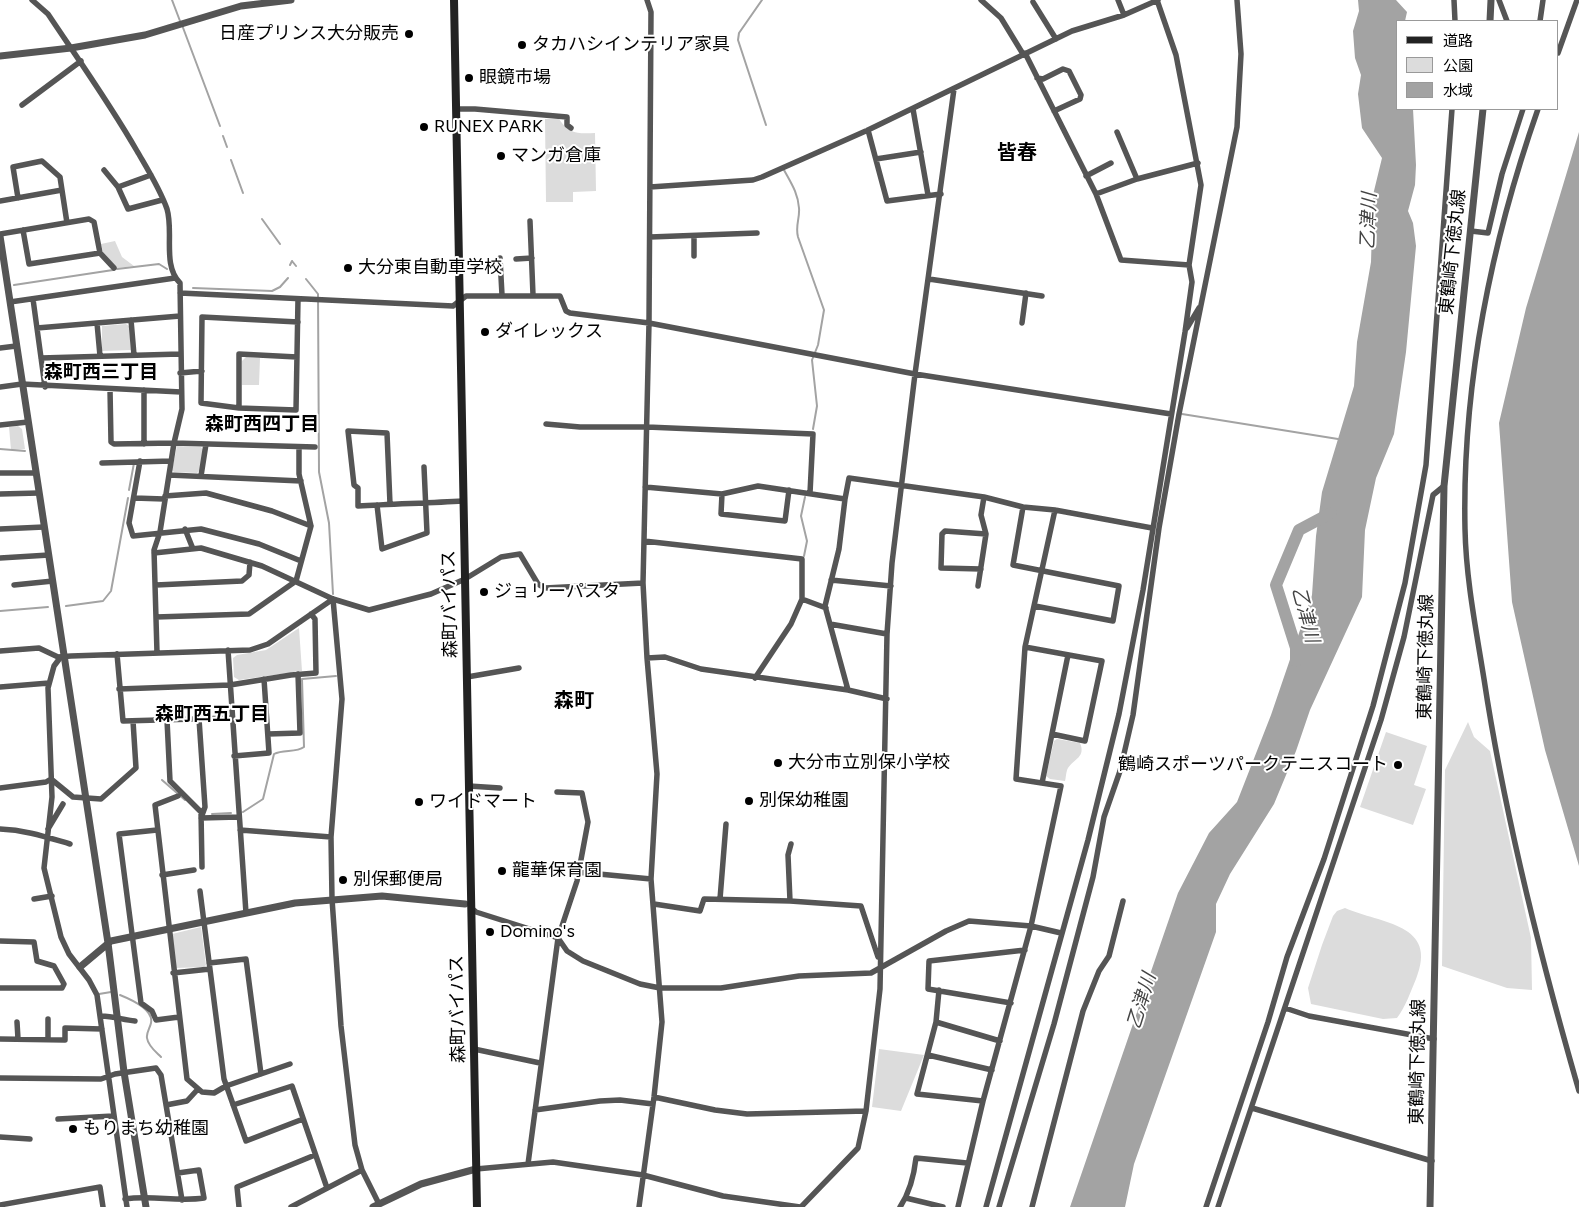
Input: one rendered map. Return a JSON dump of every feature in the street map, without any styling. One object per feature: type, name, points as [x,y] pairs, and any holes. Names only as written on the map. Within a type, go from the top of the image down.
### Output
[{"type":"main road","name":"森町バイパス","points":[[454,0],[469,786],[468,906],[474,1049],[477,1207]]},
{"type":"street","points":[[32,0],[48,14],[119,119],[151,175],[167,210],[171,265],[175,278],[180,283],[182,408],[168,475],[160,532],[154,552],[157,653]]},
{"type":"street","points":[[0,56],[71,48],[145,34],[241,6],[291,0]]},
{"type":"street","points":[[639,1207],[662,1022],[651,879],[657,774],[647,658],[644,583],[649,323],[651,12],[646,0]]},
{"type":"street","points":[[981,0],[1001,18],[1037,78],[1096,194],[1121,260],[1189,266]]},
{"type":"street","points":[[1118,0],[1124,15]]},
{"type":"street","points":[[650,187],[753,180],[868,130],[1056,39],[1124,15],[1158,0],[1176,55],[1201,185],[1189,266],[1192,282],[1185,332],[1142,598],[1119,714],[1088,840],[1060,933],[986,1207]]},
{"type":"street","points":[[999,1207],[1056,1016],[1093,877],[1104,817],[1120,771],[1130,733],[1160,528],[1237,127],[1241,54],[1237,0]]},
{"type":"street","points":[[1454,0],[1455,20]]},
{"type":"street","points":[[1490,20],[1492,0]]},
{"type":"street","points":[[1499,0],[1507,20]]},
{"type":"street","points":[[1540,20],[1543,0]]},
{"type":"street","points":[[1559,50],[1577,0]]},
{"type":"street","points":[[1032,2],[1056,39]]},
{"type":"street","points":[[22,105],[81,61]]},
{"type":"street","points":[[1037,78],[1043,79],[1063,69],[1069,71],[1081,95],[1080,99],[1054,111]]},
{"type":"street","points":[[333,599],[342,699],[331,836],[332,899],[341,1026],[356,1145],[362,1170],[376,1205],[386,1204],[421,1184],[476,1169],[553,1162],[643,1175],[723,1196],[800,1207],[858,1148],[866,1111],[879,1000],[887,634],[891,586],[915,374],[954,89]]},
{"type":"street","points":[[913,108],[928,195]]},
{"type":"street","points":[[456,110],[475,109],[567,116],[567,125],[571,128]]},
{"type":"street","points":[[1206,1207],[1268,1022],[1287,957],[1324,859],[1373,706],[1405,582],[1426,465],[1452,110]]},
{"type":"street","name":"東鶴崎下徳丸線","points":[[1430,1207],[1444,486],[1483,110]]},
{"type":"street","points":[[1471,231],[1488,233],[1502,174],[1523,110]]},
{"type":"street","points":[[1538,110],[1497,250],[1473,371],[1467,428],[1465,532],[1474,622],[1492,736],[1526,890],[1579,1091]]},
{"type":"street","points":[[868,130],[887,201],[941,194]]},
{"type":"street","points":[[1117,132],[1138,179]]},
{"type":"street","points":[[876,159],[920,152]]},
{"type":"street","points":[[18,198],[13,166],[42,161],[60,177],[67,223]]},
{"type":"street","points":[[1086,176],[1110,163]]},
{"type":"street","points":[[1096,194],[1138,179],[1198,163]]},
{"type":"street","points":[[104,170],[118,187],[128,209],[162,200]]},
{"type":"street","points":[[118,187],[151,175]]},
{"type":"street","points":[[0,201],[62,190]]},
{"type":"street","points":[[114,268],[100,252],[94,222],[89,219],[0,235],[63,658],[87,800],[108,943],[124,1072],[146,1207]]},
{"type":"street","points":[[530,221],[533,295]]},
{"type":"street","points":[[23,230],[29,264],[100,252]]},
{"type":"street","points":[[650,237],[758,234]]},
{"type":"street","points":[[694,236],[694,256]]},
{"type":"street","points":[[500,258],[502,294]]},
{"type":"street","points":[[516,258],[532,258]]},
{"type":"street","points":[[10,302],[175,278]]},
{"type":"street","points":[[929,279],[1042,296]]},
{"type":"street","points":[[180,293],[453,306],[465,296],[502,294],[560,296],[566,311],[570,313],[649,323],[915,374],[1171,414]]},
{"type":"street","points":[[1022,323],[1026,293]]},
{"type":"street","points":[[33,299],[45,387]]},
{"type":"street","points":[[298,299],[298,322],[296,410],[239,408],[202,403],[202,317],[298,322]]},
{"type":"street","points":[[1185,332],[1202,303]]},
{"type":"street","points":[[37,328],[180,316]]},
{"type":"street","points":[[131,320],[134,355]]},
{"type":"street","points":[[97,323],[100,356]]},
{"type":"street","points":[[0,348],[16,346]]},
{"type":"street","points":[[41,358],[180,354]]},
{"type":"street","points":[[239,408],[239,354],[297,357]]},
{"type":"street","points":[[180,373],[202,371]]},
{"type":"street","points":[[0,386],[22,384],[45,387],[181,392]]},
{"type":"street","points":[[110,389],[111,442],[114,444],[174,443],[315,447]]},
{"type":"street","points":[[144,390],[144,444]]},
{"type":"street","points":[[0,425],[28,422]]},
{"type":"street","points":[[546,424],[580,427],[646,427],[813,434],[810,493]]},
{"type":"street","points":[[390,504],[387,433],[348,431],[354,485],[358,488],[358,506],[464,501]]},
{"type":"street","points":[[201,476],[206,444]]},
{"type":"street","points":[[156,617],[249,614],[296,581],[311,526],[301,481],[298,448]]},
{"type":"street","points":[[140,461],[129,523],[133,536],[185,529],[201,529],[241,539],[301,561]]},
{"type":"street","points":[[102,464],[171,461]]},
{"type":"street","points":[[377,505],[382,549],[427,533],[424,467]]},
{"type":"street","points":[[0,474],[36,473]]},
{"type":"street","points":[[168,475],[301,481]]},
{"type":"street","points":[[848,690],[826,608],[839,549],[849,478],[984,497],[1023,507],[1055,510],[1152,528]]},
{"type":"street","points":[[645,487],[722,494],[758,486],[845,499]]},
{"type":"street","points":[[1218,1207],[1380,720],[1404,637],[1433,494],[1444,486]]},
{"type":"street","points":[[722,494],[721,514],[785,521],[789,490]]},
{"type":"street","points":[[0,494],[39,493]]},
{"type":"street","points":[[134,498],[206,493],[272,511],[311,526]]},
{"type":"street","points":[[978,586],[986,534],[981,515],[984,497]]},
{"type":"street","points":[[1023,507],[1013,564],[1119,586],[1113,621],[1035,606]]},
{"type":"street","points":[[958,1207],[983,1101],[1031,926],[1061,786],[1016,779],[1025,647],[1055,510]]},
{"type":"street","points":[[0,529],[44,527]]},
{"type":"street","points":[[185,529],[193,549]]},
{"type":"street","points":[[981,569],[942,568],[942,534],[945,531],[986,534]]},
{"type":"street","points":[[644,541],[802,559],[802,598],[791,624],[755,678]]},
{"type":"street","points":[[154,552],[201,548],[250,562],[333,599],[369,610],[430,594],[465,579],[501,557],[516,553],[520,554],[538,584],[545,588],[644,583]]},
{"type":"street","points":[[0,558],[16,553],[49,555]]},
{"type":"street","points":[[156,584],[242,581],[249,575],[250,562]]},
{"type":"street","points":[[831,580],[891,586]]},
{"type":"street","points":[[14,585],[53,581]]},
{"type":"street","points":[[802,598],[826,608]]},
{"type":"street","points":[[0,650],[39,648],[63,658],[117,654],[250,650],[265,645],[333,599]]},
{"type":"street","points":[[119,689],[230,685],[316,673],[315,620],[311,614]]},
{"type":"street","points":[[830,624],[887,634]]},
{"type":"street","points":[[1025,647],[1102,661],[1085,741],[1052,734]]},
{"type":"street","points":[[228,650],[231,718],[246,913]]},
{"type":"street","points":[[117,654],[121,719],[133,721],[231,718]]},
{"type":"street","points":[[1042,783],[1068,655]]},
{"type":"street","points":[[647,658],[665,657],[701,669],[848,690],[887,699]]},
{"type":"street","points":[[63,658],[55,663],[49,683],[51,779],[44,868],[61,937],[69,954],[80,967],[97,995],[126,1207]]},
{"type":"street","points":[[467,677],[519,668]]},
{"type":"street","points":[[268,734],[300,733],[298,674]]},
{"type":"street","points":[[234,756],[270,753],[264,679]]},
{"type":"street","points":[[0,686],[49,683]]},
{"type":"street","points":[[199,719],[205,807],[201,818]]},
{"type":"street","points":[[167,720],[170,781],[198,807],[201,818],[202,867]]},
{"type":"street","points":[[51,779],[73,797],[87,800],[101,799],[136,768],[133,721]]},
{"type":"street","points":[[0,788],[46,782],[51,779]]},
{"type":"street","points":[[469,786],[500,788]]},
{"type":"street","points":[[528,1164],[558,938],[578,872],[588,822],[582,793],[557,792]]},
{"type":"street","points":[[178,796],[155,805],[186,1079],[198,1089],[214,1094],[226,1086],[290,1064]]},
{"type":"street","points":[[48,829],[63,804]]},
{"type":"street","points":[[201,818],[238,817]]},
{"type":"street","points":[[720,899],[726,824]]},
{"type":"street","points":[[0,829],[34,832],[46,839],[70,844]]},
{"type":"street","points":[[157,830],[119,834],[141,1003],[152,1011],[156,1020],[179,1017]]},
{"type":"street","points":[[240,830],[331,836]]},
{"type":"street","points":[[790,901],[788,855],[791,844]]},
{"type":"street","points":[[162,875],[194,870]]},
{"type":"street","points":[[578,872],[651,879]]},
{"type":"street","points":[[200,891],[226,1086],[246,1142],[303,1120]]},
{"type":"street","points":[[34,899],[52,896]]},
{"type":"street","points":[[80,967],[108,943],[133,937],[295,903],[382,896],[468,906],[558,938],[567,951],[583,961],[640,984],[660,988],[721,988],[768,979],[871,973],[969,920],[1031,926],[1060,933]]},
{"type":"street","points":[[654,904],[700,911],[704,899],[790,901],[861,906],[880,961]]},
{"type":"street","points":[[1032,1207],[1083,1011],[1099,971],[1109,956],[1123,901]]},
{"type":"street","points":[[0,941],[34,942],[37,961],[54,966],[64,984],[62,988],[0,988]]},
{"type":"street","points":[[1011,1002],[928,989],[929,961],[1025,950]]},
{"type":"street","points":[[173,973],[246,959],[261,1074]]},
{"type":"street","points":[[939,990],[936,1022],[917,1094],[983,1101]]},
{"type":"street","points":[[1285,1008],[1310,1016],[1434,1039]]},
{"type":"street","points":[[101,1016],[117,1016],[125,1020],[136,1021]]},
{"type":"street","points":[[48,1019],[48,1039]]},
{"type":"street","points":[[18,1022],[18,1039]]},
{"type":"street","points":[[936,1022],[1000,1041]]},
{"type":"street","points":[[0,1039],[65,1040],[65,1028],[102,1029]]},
{"type":"street","points":[[474,1049],[540,1063]]},
{"type":"street","points":[[928,1055],[992,1070]]},
{"type":"street","points":[[0,1078],[101,1079],[124,1072],[149,1068],[158,1070],[161,1075],[182,1200]]},
{"type":"street","points":[[233,1105],[292,1086],[327,1188]]},
{"type":"street","points":[[166,1105],[187,1102],[198,1089]]},
{"type":"street","points":[[654,1097],[715,1110],[748,1114],[866,1111]]},
{"type":"street","points":[[535,1110],[600,1100],[620,1100],[653,1104]]},
{"type":"street","points":[[1252,1108],[1432,1161]]},
{"type":"street","points":[[58,1118],[113,1116]]},
{"type":"street","points":[[0,1137],[30,1139]]},
{"type":"street","points":[[239,1207],[237,1187],[315,1155]]},
{"type":"street","points":[[900,1207],[906,1198],[914,1176],[916,1158],[968,1163]]},
{"type":"street","points":[[125,1199],[182,1200],[204,1198],[199,1170],[178,1174]]},
{"type":"street","points":[[291,1207],[362,1170]]},
{"type":"street","points":[[0,1205],[100,1187],[103,1207]]},
{"type":"street","points":[[906,1198],[943,1207]]},
{"type":"green space","points":[[545,119],[559,119],[566,128],[574,132],[595,133],[596,191],[573,192],[573,202],[546,202]]},
{"type":"green space","points":[[115,241],[122,257],[134,266],[117,268],[103,252],[101,244]]},
{"type":"green space","points":[[126,324],[129,326],[131,350],[102,351],[102,326]]},
{"type":"green space","points":[[246,357],[260,358],[259,385],[242,385],[242,361]]},
{"type":"green space","points":[[18,426],[22,429],[25,449],[11,450],[9,427]]},
{"type":"green space","points":[[177,446],[201,447],[203,450],[200,470],[197,473],[174,472],[172,470]]},
{"type":"green space","points":[[299,628],[302,671],[239,680],[234,677],[233,658],[237,655],[266,650]]},
{"type":"green space","points":[[1468,722],[1474,737],[1490,751],[1531,938],[1532,990],[1507,988],[1442,966],[1445,770]]},
{"type":"green space","name":"鶴崎スポーツパークテニスコート","points":[[1386,732],[1427,746],[1414,785],[1426,789],[1413,825],[1360,807]]},
{"type":"green space","points":[[1057,739],[1080,743],[1082,752],[1067,769],[1065,781],[1050,779],[1046,776],[1054,741]]},
{"type":"green space","points":[[1345,908],[1403,929],[1413,936],[1420,947],[1421,961],[1416,979],[1397,1018],[1383,1019],[1311,1004],[1308,988],[1322,945],[1333,916],[1337,911]]},
{"type":"green space","points":[[201,927],[206,965],[204,967],[176,968],[172,934]]},
{"type":"green space","points":[[879,1049],[924,1055],[901,1111],[872,1107]]},
{"type":"water","points":[[1358,0],[1396,0],[1407,12],[1405,20],[1396,20],[1396,110],[1413,110],[1416,165],[1415,185],[1408,211],[1413,223],[1416,246],[1406,352],[1394,434],[1376,478],[1365,530],[1362,597],[1310,710],[1296,751],[1274,804],[1230,874],[1216,904],[1216,932],[1134,1164],[1125,1207],[1070,1207],[1178,893],[1209,833],[1237,802],[1271,715],[1312,595],[1316,536],[1322,492],[1354,386],[1357,342],[1371,262],[1373,195],[1382,158],[1362,128],[1358,94],[1361,75],[1355,58],[1353,31],[1359,11]]},
{"type":"water","points":[[1579,132],[1579,866],[1545,750],[1512,602],[1499,423],[1526,308]]},
{"type":"waterway","points":[[172,0],[180,21]]},
{"type":"waterway","points":[[762,0],[739,33],[738,40],[766,125]]},
{"type":"waterway","points":[[182,25],[220,126]]},
{"type":"waterway","points":[[223,136],[227,147]]},
{"type":"waterway","points":[[231,160],[243,193]]},
{"type":"waterway","points":[[784,170],[797,198],[799,212],[798,237],[824,310],[818,345],[812,360],[817,406],[813,429]]},
{"type":"waterway","points":[[262,219],[280,244]]},
{"type":"waterway","points":[[292,261],[296,266]]},
{"type":"waterway","points":[[290,265],[292,261]]},
{"type":"waterway","points":[[117,269],[159,264],[167,269]]},
{"type":"waterway","points":[[14,285],[113,270]]},
{"type":"waterway","points":[[193,288],[272,291],[280,287],[288,278]]},
{"type":"waterway","points":[[306,279],[318,294],[319,472],[329,523],[333,594]]},
{"type":"waterway","points":[[1182,414],[1338,439]]},
{"type":"waterway","points":[[0,449],[25,451]]},
{"type":"waterway","points":[[129,490],[134,463]]},
{"type":"waterway","points":[[804,556],[807,541],[801,516],[805,497]]},
{"type":"waterway","points":[[66,606],[103,601],[111,591],[128,498]]},
{"type":"waterway","name":"乙津川","points":[[1296,661],[1296,648],[1276,585],[1299,530],[1331,513]]},
{"type":"waterway","points":[[0,611],[48,607]]},
{"type":"waterway","points":[[243,812],[263,799],[274,754],[304,747],[302,679],[336,676]]},
{"type":"waterway","points":[[162,780],[185,800]]},
{"type":"waterway","points":[[212,814],[231,813]]},
{"type":"waterway","points":[[99,994],[111,992]]},
{"type":"waterway","points":[[120,995],[140,1005],[149,1013],[151,1023],[147,1038],[152,1049],[161,1057]]},
{"type":"place","name":"日産プリンス大分販売","points":[[409,34]]},
{"type":"place","name":"タカハシインテリア家具","points":[[522,45]]},
{"type":"place","name":"眼鏡市場","points":[[469,78]]},
{"type":"place","name":"RUNEX PARK","points":[[424,127]]},
{"type":"place","name":"マンガ倉庫","points":[[501,156]]},
{"type":"place","name":"大分東自動車学校","points":[[348,268]]},
{"type":"place","name":"ダイレックス","points":[[485,332]]},
{"type":"place","name":"ジョリーパスタ","points":[[484,592]]},
{"type":"place","name":"大分市立別保小学校","points":[[778,763]]},
{"type":"place","name":"鶴崎スポーツパークテニスコート","points":[[1398,765]]},
{"type":"place","name":"別保幼稚園","points":[[749,801]]},
{"type":"place","name":"ワイドマート","points":[[419,802]]},
{"type":"place","name":"龍華保育園","points":[[502,871]]},
{"type":"place","name":"別保郵便局","points":[[343,880]]},
{"type":"place","name":"Domino's","points":[[490,932]]},
{"type":"place","name":"もりまち幼稚園","points":[[73,1129]]},
{"type":"district","name":"皆春","points":[[1017,153]]},
{"type":"district","name":"森町西三丁目","points":[[101,372]]},
{"type":"district","name":"森町西四丁目","points":[[262,424]]},
{"type":"district","name":"森町","points":[[574,701]]},
{"type":"district","name":"森町西五丁目","points":[[212,714]]}]
